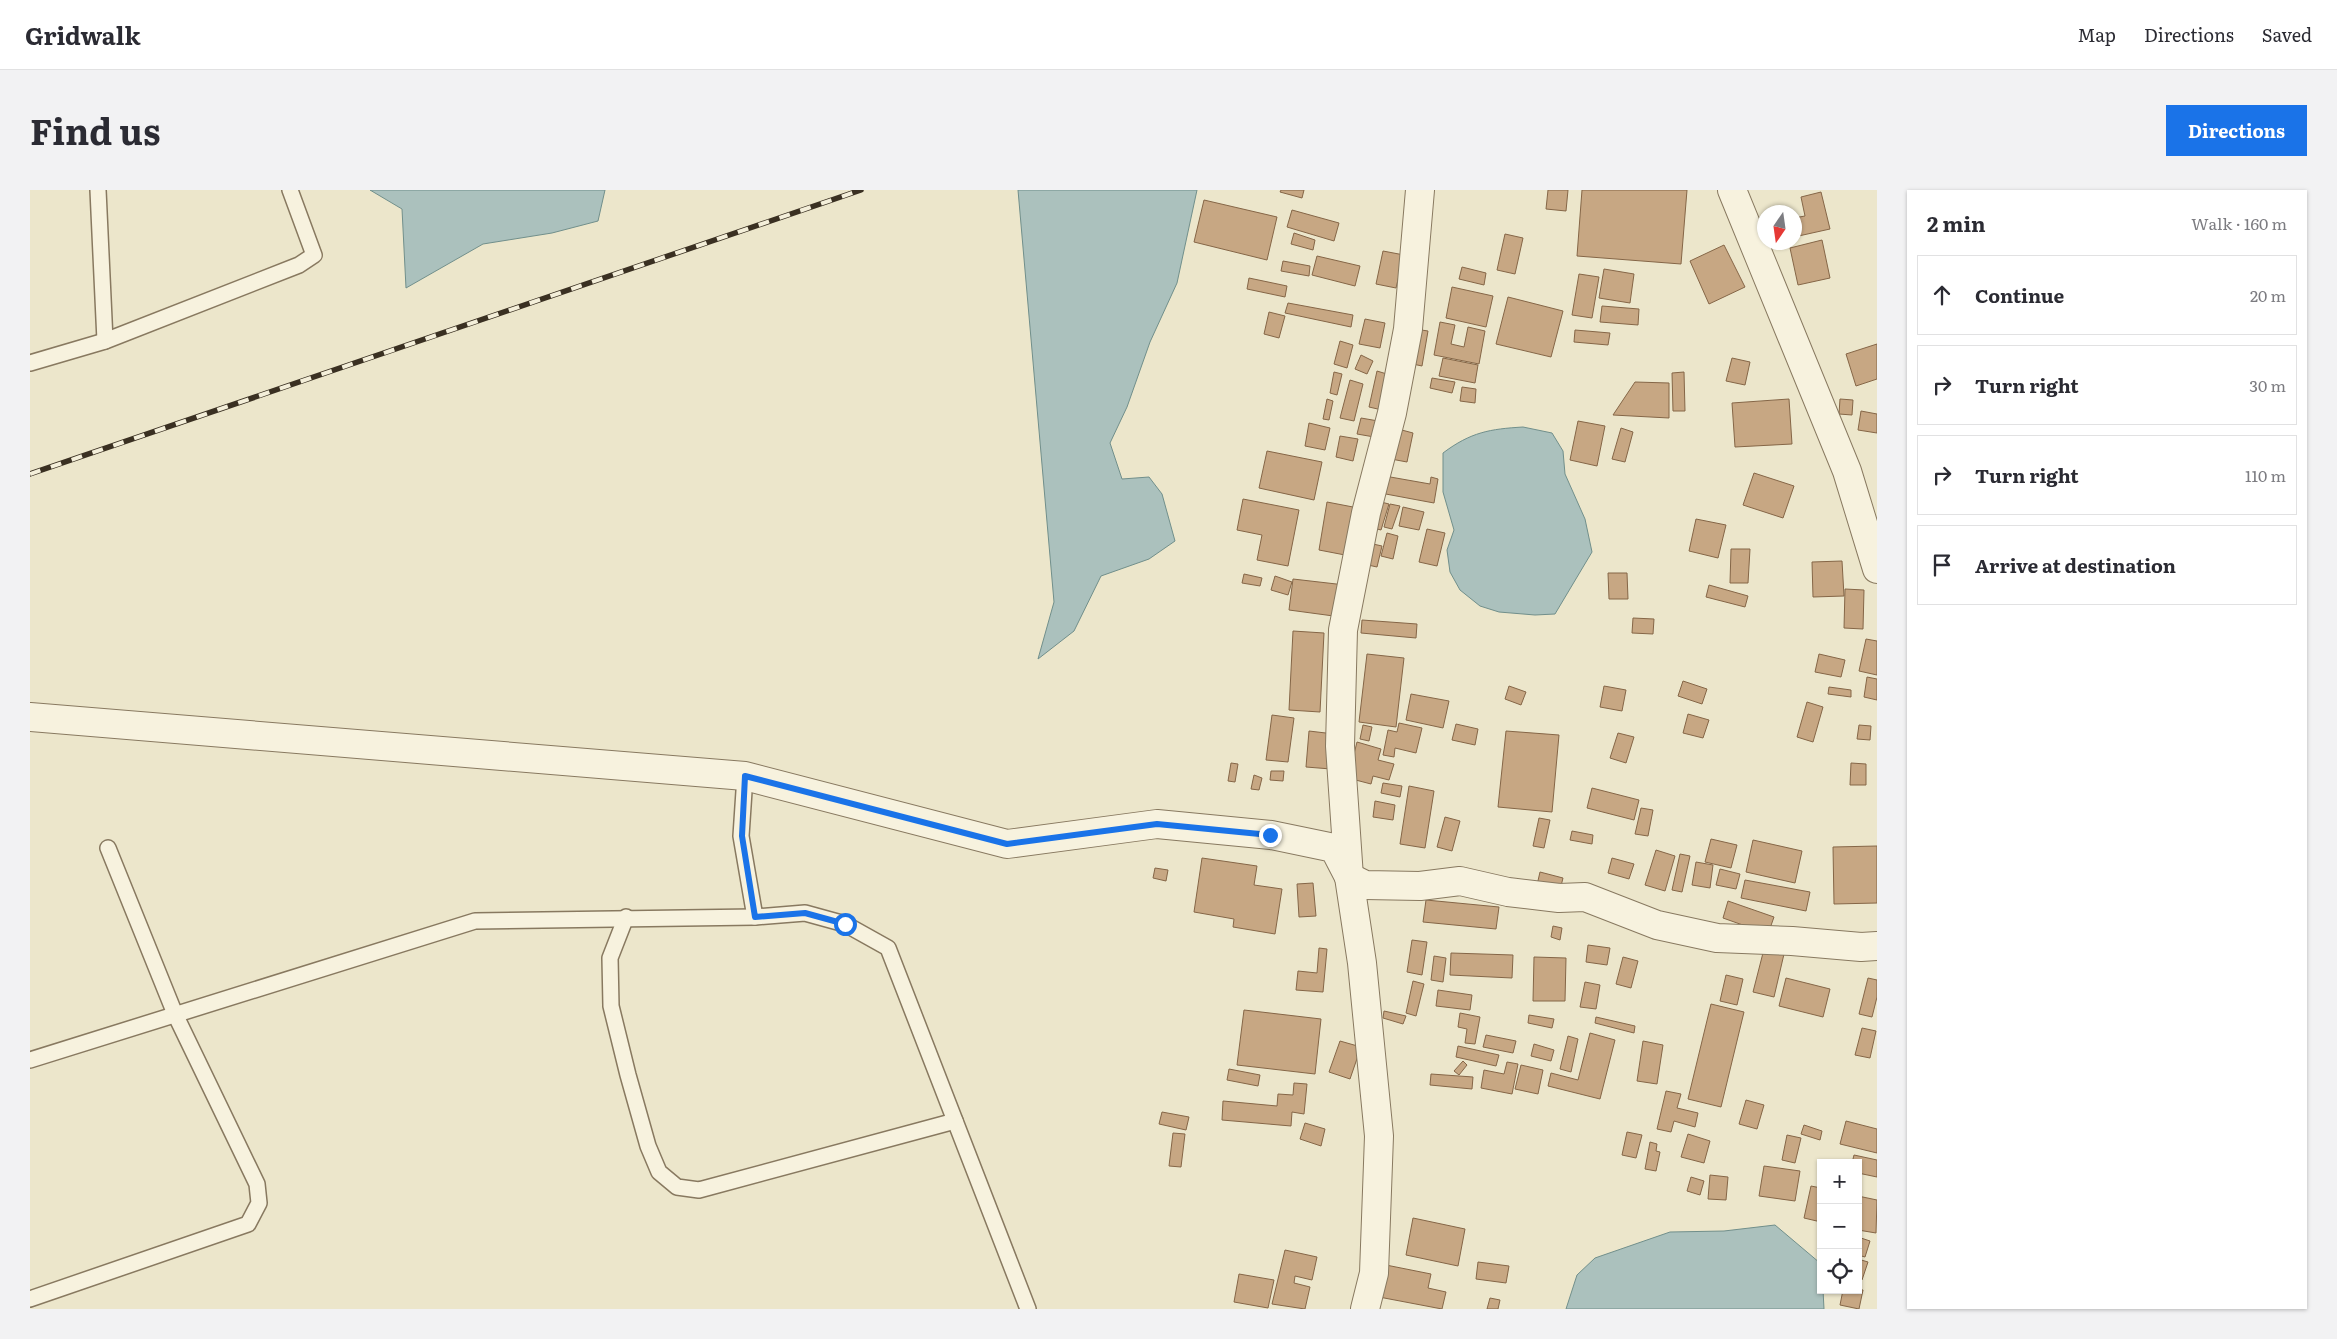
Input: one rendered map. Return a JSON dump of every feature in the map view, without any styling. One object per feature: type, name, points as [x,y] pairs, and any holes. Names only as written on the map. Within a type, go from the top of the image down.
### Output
[{"type":"street","points":[[1365,1309],[1374,1273],[1379,1136],[1362,963],[1349,877],[1340,746],[1342,630],[1366,513],[1392,413],[1408,329],[1420,190]]},
{"type":"street","points":[[1732,190],[1847,471],[1877,569]]},
{"type":"street","points":[[30,717],[745,776],[1007,844],[1157,824],[1289,838],[1334,848],[1349,877],[1365,884],[1420,886],[1460,881],[1508,892],[1559,898],[1585,897],[1657,925],[1717,938],[1792,941],[1861,947],[1877,946]]},
{"type":"lane","points":[[98,190],[105,341]]},
{"type":"lane","points":[[30,363],[105,341],[300,265],[314,255],[290,190]]},
{"type":"lane","points":[[745,776],[742,836],[755,917]]},
{"type":"lane","points":[[30,1299],[248,1224],[258,1203],[257,1184],[174,1014],[108,848]]},
{"type":"lane","points":[[30,1060],[475,921],[626,917],[755,917],[805,913],[845,924],[888,948],[1028,1309]]},
{"type":"lane","points":[[626,917],[610,958],[611,1006],[648,1146],[659,1172],[677,1187],[699,1190],[955,1121]]},
{"type":"water","points":[[370,190],[605,190],[598,221],[552,233],[483,244],[406,288],[402,209]]},
{"type":"water","points":[[1018,190],[1197,190],[1177,283],[1150,342],[1127,407],[1110,443],[1122,479],[1149,477],[1162,494],[1175,541],[1149,559],[1101,576],[1074,631],[1038,659],[1054,602]]},
{"type":"water","points":[[1523,427],[1552,433],[1563,451],[1565,474],[1585,519],[1592,552],[1555,614],[1535,615],[1499,612],[1480,606],[1460,590],[1450,572],[1447,550],[1454,530],[1443,492],[1443,453],[1463,440],[1481,433]]},
{"type":"water","points":[[1775,1225],[1817,1260],[1817,1294],[1823,1294],[1824,1309],[1566,1309],[1577,1275],[1595,1258],[1670,1232],[1724,1231]]},
{"type":"building","points":[[1281,190],[1304,190],[1302,198],[1280,192]]},
{"type":"building","points":[[1548,190],[1568,190],[1566,211],[1546,209]]},
{"type":"building","points":[[1582,190],[1687,190],[1681,264],[1577,256]]},
{"type":"building","points":[[1821,192],[1830,229],[1802,235],[1802,217],[1805,216],[1801,197]]},
{"type":"building","points":[[1204,200],[1277,217],[1267,260],[1194,242]]},
{"type":"building","points":[[1292,210],[1339,223],[1334,241],[1287,227]]},
{"type":"building","points":[[1294,233],[1315,240],[1313,250],[1291,244]]},
{"type":"building","points":[[1505,234],[1523,238],[1515,274],[1497,270]]},
{"type":"building","points":[[1822,240],[1830,278],[1798,285],[1790,250],[1802,250],[1802,245]]},
{"type":"building","points":[[1724,245],[1745,287],[1709,304],[1690,261]]},
{"type":"building","points":[[1383,251],[1404,255],[1396,288],[1376,284]]},
{"type":"building","points":[[1317,256],[1360,266],[1355,286],[1312,275]]},
{"type":"building","points":[[1283,261],[1310,266],[1309,276],[1281,271]]},
{"type":"building","points":[[1462,267],[1486,273],[1484,285],[1459,279]]},
{"type":"building","points":[[1604,269],[1634,274],[1630,303],[1599,298]]},
{"type":"building","points":[[1579,274],[1599,277],[1592,318],[1572,315]]},
{"type":"building","points":[[1249,278],[1287,286],[1285,297],[1247,289]]},
{"type":"building","points":[[1452,287],[1493,296],[1486,327],[1446,318]]},
{"type":"building","points":[[1508,297],[1563,311],[1551,357],[1496,344]]},
{"type":"building","points":[[1288,303],[1353,315],[1351,327],[1285,313]]},
{"type":"building","points":[[1602,306],[1639,309],[1638,325],[1600,322]]},
{"type":"building","points":[[1269,312],[1285,316],[1279,338],[1264,334]]},
{"type":"building","points":[[1365,319],[1385,323],[1380,348],[1359,344]]},
{"type":"building","points":[[1440,322],[1455,325],[1451,344],[1464,347],[1468,327],[1485,331],[1479,364],[1434,355]]},
{"type":"building","points":[[1415,329],[1428,331],[1422,366],[1408,363]]},
{"type":"building","points":[[1575,330],[1610,333],[1608,345],[1574,342]]},
{"type":"building","points":[[1340,341],[1353,345],[1347,368],[1334,364]]},
{"type":"building","points":[[1877,344],[1877,379],[1856,386],[1846,354]]},
{"type":"building","points":[[1361,355],[1373,361],[1367,374],[1355,369]]},
{"type":"building","points":[[1443,358],[1478,365],[1475,383],[1439,376]]},
{"type":"building","points":[[1732,358],[1750,362],[1745,385],[1726,381]]},
{"type":"building","points":[[1377,371],[1390,375],[1382,410],[1369,407]]},
{"type":"building","points":[[1334,372],[1342,374],[1337,395],[1330,393]]},
{"type":"building","points":[[1684,372],[1685,411],[1673,411],[1672,373]]},
{"type":"building","points":[[1432,378],[1455,382],[1452,393],[1430,388]]},
{"type":"building","points":[[1350,380],[1363,384],[1354,421],[1340,418]]},
{"type":"building","points":[[1635,382],[1669,383],[1669,418],[1613,415]]},
{"type":"building","points":[[1462,387],[1476,389],[1475,403],[1460,401]]},
{"type":"building","points":[[1327,399],[1333,401],[1329,420],[1323,419]]},
{"type":"building","points":[[1789,399],[1792,444],[1735,447],[1732,403]]},
{"type":"building","points":[[1840,399],[1853,400],[1852,415],[1839,414]]},
{"type":"building","points":[[1861,411],[1877,414],[1877,433],[1858,430]]},
{"type":"building","points":[[1361,418],[1384,422],[1380,438],[1357,434]]},
{"type":"building","points":[[1578,421],[1605,426],[1597,466],[1570,460]]},
{"type":"building","points":[[1309,423],[1330,428],[1325,450],[1305,446]]},
{"type":"building","points":[[1621,428],[1633,432],[1625,462],[1612,459]]},
{"type":"building","points":[[1398,429],[1413,433],[1407,462],[1391,459]]},
{"type":"building","points":[[1340,436],[1358,439],[1353,461],[1336,457]]},
{"type":"building","points":[[1267,451],[1322,462],[1314,500],[1259,488]]},
{"type":"building","points":[[1754,473],[1794,486],[1783,518],[1743,505]]},
{"type":"building","points":[[1379,475],[1430,484],[1431,477],[1438,479],[1434,503],[1375,492]]},
{"type":"building","points":[[1243,499],[1299,510],[1288,566],[1257,560],[1262,535],[1237,530]]},
{"type":"building","points":[[1373,500],[1389,504],[1381,530],[1366,526]]},
{"type":"building","points":[[1327,502],[1353,507],[1345,555],[1319,550]]},
{"type":"building","points":[[1390,504],[1400,506],[1392,529],[1384,527]]},
{"type":"building","points":[[1403,507],[1424,512],[1419,530],[1399,526]]},
{"type":"building","points":[[1696,519],[1726,525],[1718,558],[1689,551]]},
{"type":"building","points":[[1427,529],[1445,533],[1437,566],[1419,562]]},
{"type":"building","points":[[1387,533],[1398,536],[1393,559],[1381,556]]},
{"type":"building","points":[[1373,544],[1382,546],[1377,567],[1368,565]]},
{"type":"building","points":[[1731,549],[1750,549],[1748,583],[1730,583]]},
{"type":"building","points":[[1842,561],[1844,596],[1813,597],[1812,562]]},
{"type":"building","points":[[1608,573],[1627,573],[1628,599],[1609,599]]},
{"type":"building","points":[[1244,574],[1262,578],[1260,586],[1242,583]]},
{"type":"building","points":[[1275,576],[1292,582],[1288,595],[1271,590]]},
{"type":"building","points":[[1293,579],[1345,585],[1341,617],[1289,610]]},
{"type":"building","points":[[1709,585],[1748,596],[1745,607],[1706,597]]},
{"type":"building","points":[[1845,589],[1864,590],[1863,629],[1844,628]]},
{"type":"building","points":[[1633,618],[1654,619],[1653,634],[1632,633]]},
{"type":"building","points":[[1362,620],[1417,624],[1416,638],[1361,633]]},
{"type":"building","points":[[1293,631],[1324,633],[1320,712],[1289,710]]},
{"type":"building","points":[[1866,639],[1877,641],[1877,675],[1859,671]]},
{"type":"building","points":[[1367,654],[1404,658],[1396,727],[1359,722]]},
{"type":"building","points":[[1819,654],[1845,660],[1841,677],[1815,672]]},
{"type":"building","points":[[1867,677],[1877,679],[1877,700],[1864,697]]},
{"type":"building","points":[[1683,681],[1707,689],[1702,704],[1678,696]]},
{"type":"building","points":[[1509,686],[1526,692],[1521,705],[1505,699]]},
{"type":"building","points":[[1604,686],[1626,690],[1622,711],[1600,707]]},
{"type":"building","points":[[1829,687],[1851,690],[1851,697],[1828,694]]},
{"type":"building","points":[[1411,694],[1449,701],[1443,728],[1406,720]]},
{"type":"building","points":[[1807,702],[1823,707],[1813,742],[1797,737]]},
{"type":"building","points":[[1688,714],[1709,720],[1703,738],[1683,733]]},
{"type":"building","points":[[1272,715],[1294,718],[1288,762],[1266,760]]},
{"type":"building","points":[[1399,723],[1422,728],[1416,753],[1395,748],[1394,757],[1383,755],[1388,730],[1397,732]]},
{"type":"building","points":[[1456,724],[1478,729],[1475,745],[1452,740]]},
{"type":"building","points":[[1363,725],[1372,727],[1369,741],[1360,739]]},
{"type":"building","points":[[1859,725],[1871,726],[1870,740],[1857,739]]},
{"type":"building","points":[[1309,731],[1334,734],[1331,769],[1306,767]]},
{"type":"building","points":[[1506,731],[1559,735],[1552,812],[1498,807]]},
{"type":"building","points":[[1618,733],[1634,737],[1626,763],[1610,758]]},
{"type":"building","points":[[1357,742],[1381,749],[1378,760],[1394,764],[1389,780],[1373,776],[1371,784],[1348,778]]},
{"type":"building","points":[[1231,763],[1238,764],[1235,782],[1228,781]]},
{"type":"building","points":[[1851,763],[1866,764],[1866,785],[1850,785]]},
{"type":"building","points":[[1271,771],[1284,771],[1283,781],[1270,780]]},
{"type":"building","points":[[1254,775],[1262,778],[1259,790],[1251,789]]},
{"type":"building","points":[[1383,783],[1402,786],[1400,797],[1381,793]]},
{"type":"building","points":[[1409,786],[1434,791],[1425,848],[1400,844]]},
{"type":"building","points":[[1592,788],[1639,800],[1634,820],[1587,808]]},
{"type":"building","points":[[1375,801],[1395,805],[1393,820],[1373,817]]},
{"type":"building","points":[[1641,808],[1653,810],[1648,836],[1635,834]]},
{"type":"building","points":[[1445,817],[1460,821],[1452,851],[1437,847]]},
{"type":"building","points":[[1539,818],[1550,820],[1544,848],[1533,846]]},
{"type":"building","points":[[1572,831],[1593,835],[1592,844],[1570,840]]},
{"type":"building","points":[[1711,839],[1737,845],[1731,868],[1705,862]]},
{"type":"building","points":[[1753,840],[1802,851],[1795,883],[1746,872]]},
{"type":"building","points":[[1877,846],[1877,903],[1834,904],[1833,847]]},
{"type":"building","points":[[1656,850],[1675,856],[1665,891],[1645,885]]},
{"type":"building","points":[[1680,854],[1690,856],[1682,892],[1672,890]]},
{"type":"building","points":[[1202,858],[1257,866],[1254,885],[1282,889],[1275,934],[1233,927],[1234,919],[1194,912]]},
{"type":"building","points":[[1612,858],[1634,864],[1629,879],[1608,873]]},
{"type":"building","points":[[1696,862],[1713,865],[1710,888],[1692,885]]},
{"type":"building","points":[[1155,868],[1168,870],[1166,881],[1153,878]]},
{"type":"building","points":[[1720,869],[1740,874],[1736,889],[1716,885]]},
{"type":"building","points":[[1540,872],[1563,878],[1560,890],[1537,885]]},
{"type":"building","points":[[1745,880],[1810,892],[1806,911],[1741,898]]},
{"type":"building","points":[[1313,883],[1316,916],[1299,917],[1297,884]]},
{"type":"building","points":[[1426,900],[1499,907],[1496,929],[1423,922]]},
{"type":"building","points":[[1728,901],[1774,917],[1768,934],[1723,918]]},
{"type":"building","points":[[1553,926],[1562,928],[1560,940],[1551,937]]},
{"type":"building","points":[[1412,940],[1427,942],[1422,975],[1407,972]]},
{"type":"building","points":[[1588,945],[1610,948],[1607,965],[1586,962]]},
{"type":"building","points":[[1319,948],[1327,949],[1323,992],[1296,990],[1298,971],[1317,973]]},
{"type":"building","points":[[1764,949],[1784,954],[1774,997],[1753,992]]},
{"type":"building","points":[[1451,953],[1513,955],[1512,978],[1450,975]]},
{"type":"building","points":[[1434,956],[1446,958],[1443,982],[1431,980]]},
{"type":"building","points":[[1534,957],[1566,958],[1565,1001],[1533,1001]]},
{"type":"building","points":[[1623,957],[1638,961],[1631,988],[1616,984]]},
{"type":"building","points":[[1726,975],[1743,979],[1737,1005],[1720,1001]]},
{"type":"building","points":[[1786,978],[1830,989],[1823,1017],[1779,1006]]},
{"type":"building","points":[[1868,978],[1877,980],[1877,997],[1872,1017],[1859,1014]]},
{"type":"building","points":[[1413,981],[1424,984],[1416,1016],[1406,1013]]},
{"type":"building","points":[[1585,982],[1600,985],[1596,1009],[1580,1007]]},
{"type":"building","points":[[1438,990],[1472,995],[1470,1010],[1436,1006]]},
{"type":"building","points":[[1711,1004],[1744,1012],[1721,1107],[1688,1099]]},
{"type":"building","points":[[1244,1010],[1321,1019],[1315,1074],[1237,1065]]},
{"type":"building","points":[[1384,1011],[1406,1016],[1403,1024],[1383,1018]]},
{"type":"building","points":[[1460,1013],[1480,1017],[1475,1044],[1465,1043],[1467,1029],[1458,1027]]},
{"type":"building","points":[[1529,1015],[1554,1019],[1552,1028],[1528,1023]]},
{"type":"building","points":[[1596,1017],[1635,1026],[1634,1033],[1595,1023]]},
{"type":"building","points":[[1862,1028],[1876,1031],[1870,1058],[1855,1055]]},
{"type":"building","points":[[1590,1033],[1615,1040],[1600,1099],[1548,1086],[1551,1073],[1578,1080]]},
{"type":"building","points":[[1486,1035],[1516,1041],[1513,1053],[1483,1047]]},
{"type":"building","points":[[1568,1036],[1578,1039],[1571,1072],[1560,1069]]},
{"type":"building","points":[[1340,1041],[1361,1047],[1350,1079],[1329,1072]]},
{"type":"building","points":[[1643,1041],[1663,1045],[1657,1084],[1637,1081]]},
{"type":"building","points":[[1534,1044],[1554,1050],[1551,1061],[1531,1056]]},
{"type":"building","points":[[1458,1046],[1499,1055],[1496,1066],[1456,1057]]},
{"type":"building","points":[[1463,1061],[1467,1065],[1459,1075],[1454,1071]]},
{"type":"building","points":[[1507,1062],[1518,1064],[1512,1094],[1481,1088],[1484,1070],[1504,1074]]},
{"type":"building","points":[[1521,1065],[1543,1070],[1538,1094],[1515,1089]]},
{"type":"building","points":[[1229,1069],[1260,1075],[1258,1086],[1227,1080]]},
{"type":"building","points":[[1431,1074],[1473,1077],[1472,1089],[1430,1085]]},
{"type":"building","points":[[1294,1083],[1307,1084],[1304,1114],[1292,1112],[1291,1126],[1222,1120],[1223,1101],[1277,1106],[1278,1094],[1293,1095]]},
{"type":"building","points":[[1666,1091],[1681,1094],[1677,1108],[1698,1113],[1695,1127],[1674,1121],[1671,1132],[1657,1129]]},
{"type":"building","points":[[1746,1100],[1764,1105],[1757,1129],[1739,1124]]},
{"type":"building","points":[[1162,1112],[1189,1117],[1186,1130],[1159,1124]]},
{"type":"building","points":[[1846,1121],[1877,1129],[1877,1153],[1840,1144]]},
{"type":"building","points":[[1305,1123],[1325,1129],[1321,1146],[1300,1139]]},
{"type":"building","points":[[1804,1125],[1822,1131],[1820,1140],[1801,1134]]},
{"type":"building","points":[[1627,1132],[1642,1135],[1636,1158],[1622,1155]]},
{"type":"building","points":[[1173,1133],[1185,1134],[1181,1167],[1169,1166]]},
{"type":"building","points":[[1688,1134],[1710,1141],[1704,1163],[1681,1157]]},
{"type":"building","points":[[1787,1135],[1801,1138],[1795,1163],[1782,1160]]},
{"type":"building","points":[[1650,1142],[1657,1144],[1656,1151],[1660,1152],[1656,1171],[1645,1169]]},
{"type":"building","points":[[1854,1155],[1877,1160],[1877,1177],[1862,1174],[1862,1159],[1853,1159]]},
{"type":"building","points":[[1764,1166],[1800,1171],[1795,1201],[1759,1196]]},
{"type":"building","points":[[1710,1175],[1728,1177],[1726,1200],[1708,1199]]},
{"type":"building","points":[[1691,1177],[1704,1181],[1700,1195],[1687,1191]]},
{"type":"building","points":[[1811,1186],[1817,1187],[1817,1221],[1804,1218]]},
{"type":"building","points":[[1862,1197],[1877,1200],[1876,1233],[1862,1231]]},
{"type":"building","points":[[1413,1218],[1465,1229],[1458,1266],[1406,1255]]},
{"type":"building","points":[[1862,1238],[1870,1241],[1865,1257],[1862,1256]]},
{"type":"building","points":[[1285,1250],[1317,1257],[1312,1280],[1295,1276],[1294,1283],[1310,1287],[1305,1309],[1272,1304]]},
{"type":"building","points":[[1862,1260],[1868,1262],[1862,1280]]},
{"type":"building","points":[[1478,1262],[1509,1266],[1506,1283],[1476,1279]]},
{"type":"building","points":[[1386,1265],[1431,1274],[1428,1288],[1446,1292],[1442,1309],[1379,1297]]},
{"type":"building","points":[[1239,1274],[1274,1280],[1268,1308],[1234,1302]]},
{"type":"building","points":[[1863,1290],[1859,1309],[1840,1305],[1842,1294],[1862,1294]]},
{"type":"building","points":[[1490,1298],[1500,1300],[1498,1309],[1487,1309]]},
{"type":"railway","points":[[30,474],[861,190]]},
{"type":"route","points":[[845,924],[805,913],[755,917],[742,836],[745,776],[1007,844],[1157,824],[1270,835]]}]
